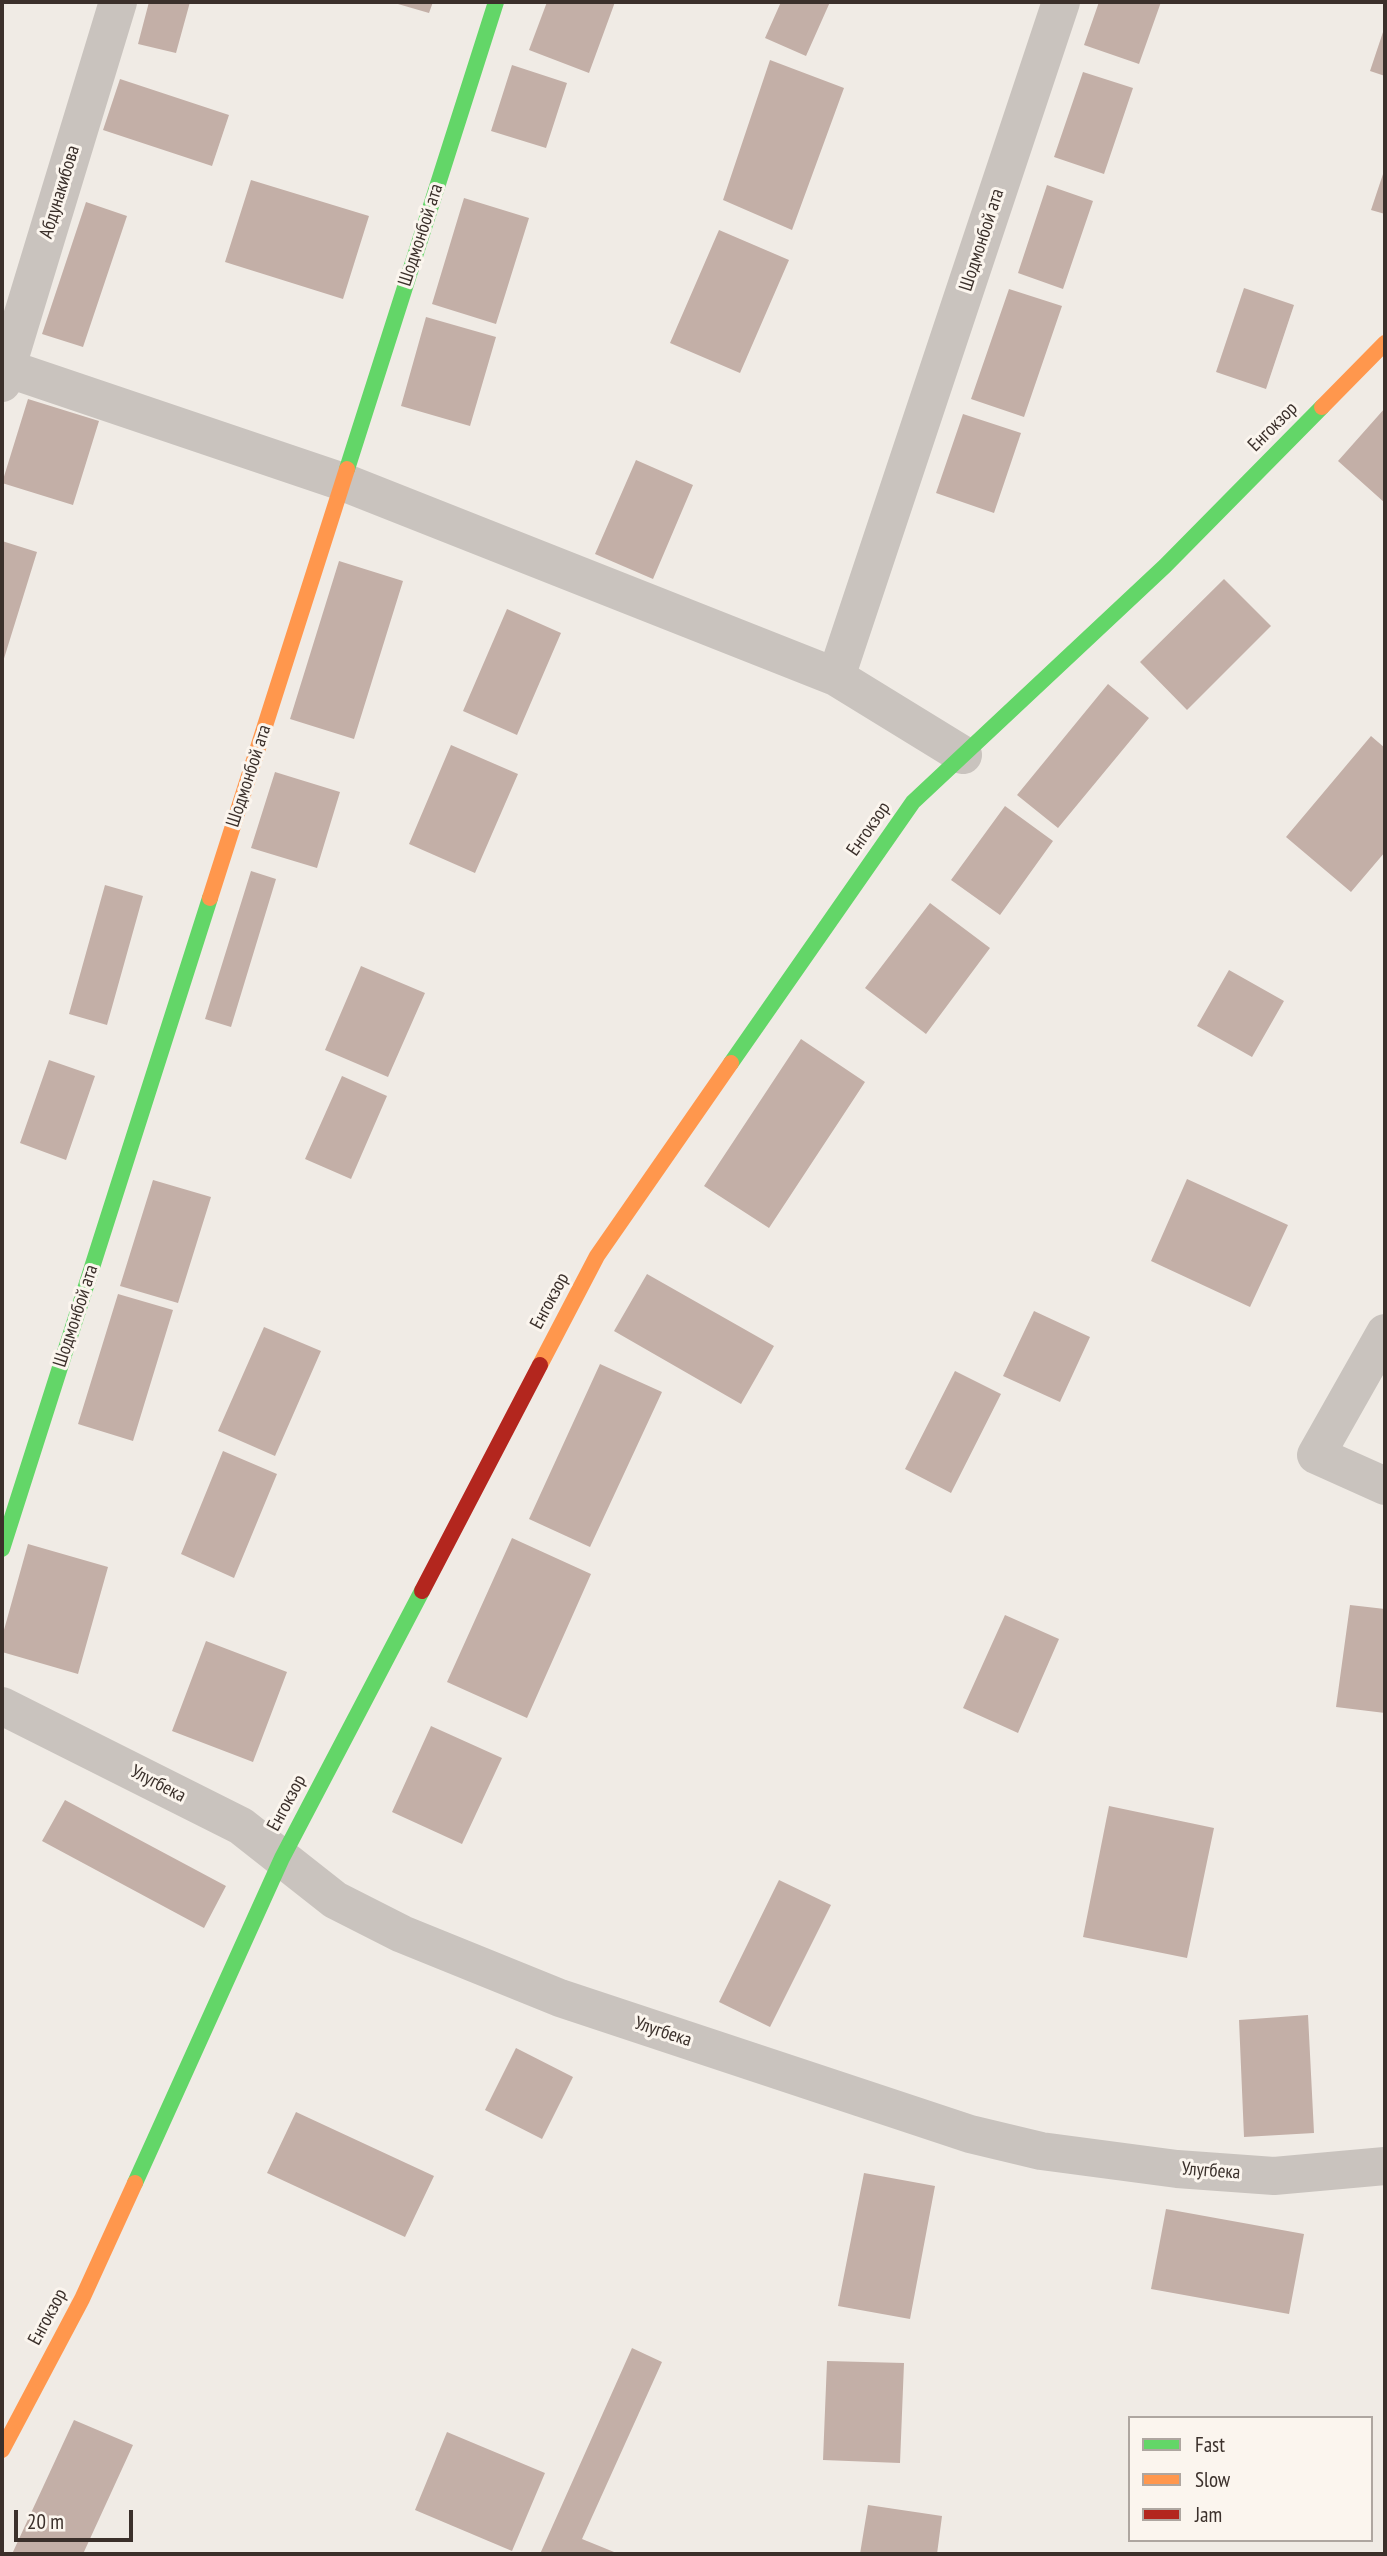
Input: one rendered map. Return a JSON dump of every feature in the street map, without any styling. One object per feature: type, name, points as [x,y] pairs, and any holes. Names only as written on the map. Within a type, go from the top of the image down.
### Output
[{"type":"street","name":"Абдунакибова","points":[[4,375],[118,2]]},
{"type":"street","name":"Шодмонбой ата","points":[[2,1549],[495,2]]},
{"type":"street","name":"Шодмонбой ата","points":[[836,677],[1061,2]]},
{"type":"street","name":"Енгокзор","points":[[2,2450],[82,2299],[282,1858],[597,1256],[913,802],[1165,566],[1385,343]]},
{"type":"street","points":[[4,375],[343,482],[836,677],[963,755]]},
{"type":"street","points":[[1385,1333],[1316,1455],[1385,1486]]},
{"type":"street","name":"Улугбека","points":[[2,1706],[241,1826],[335,1900],[391,1928],[560,1998],[970,2134],[1041,2151],[1177,2169],[1275,2176],[1385,2166]]},
{"type":"building","points":[[149,2],[190,2],[176,53],[138,44]]},
{"type":"building","points":[[391,2],[433,2],[429,13]]},
{"type":"building","points":[[547,2],[615,2],[589,73],[529,50]]},
{"type":"building","points":[[781,2],[830,2],[806,56],[765,38]]},
{"type":"building","points":[[1099,2],[1161,2],[1139,64],[1084,45]]},
{"type":"building","points":[[1385,26],[1385,76],[1370,71]]},
{"type":"building","points":[[770,60],[844,88],[792,230],[723,200]]},
{"type":"building","points":[[512,65],[567,83],[546,148],[491,131]]},
{"type":"building","points":[[1083,72],[1133,88],[1104,174],[1054,157]]},
{"type":"building","points":[[120,79],[229,115],[212,166],[103,130]]},
{"type":"building","points":[[1385,168],[1385,214],[1371,210]]},
{"type":"building","points":[[251,180],[369,216],[343,299],[225,262]]},
{"type":"building","points":[[1047,185],[1093,201],[1063,289],[1018,273]]},
{"type":"building","points":[[464,198],[529,218],[496,324],[432,304]]},
{"type":"building","points":[[86,202],[127,216],[83,347],[42,334]]},
{"type":"building","points":[[719,230],[789,260],[740,373],[670,343]]},
{"type":"building","points":[[1244,288],[1294,305],[1266,389],[1216,372]]},
{"type":"building","points":[[1009,289],[1062,306],[1024,417],[971,399]]},
{"type":"building","points":[[426,317],[496,337],[470,426],[401,406]]},
{"type":"building","points":[[28,399],[99,421],[73,505],[2,483]]},
{"type":"building","points":[[1385,408],[1385,503],[1338,461]]},
{"type":"building","points":[[963,414],[1021,433],[994,513],[936,493]]},
{"type":"building","points":[[636,460],[693,485],[653,579],[595,554]]},
{"type":"building","points":[[2,541],[37,552],[2,665]]},
{"type":"building","points":[[339,561],[403,581],[354,739],[290,719]]},
{"type":"building","points":[[1224,579],[1271,626],[1187,710],[1140,662]]},
{"type":"building","points":[[507,609],[561,633],[517,735],[463,711]]},
{"type":"building","points":[[1108,684],[1149,718],[1058,828],[1017,795]]},
{"type":"building","points":[[1371,736],[1385,748],[1385,852],[1351,892],[1286,837]]},
{"type":"building","points":[[451,745],[518,774],[475,873],[409,844]]},
{"type":"building","points":[[275,772],[340,792],[317,868],[251,848]]},
{"type":"building","points":[[1005,806],[1053,841],[1000,915],[951,880]]},
{"type":"building","points":[[251,871],[276,879],[231,1027],[205,1019]]},
{"type":"building","points":[[105,885],[143,896],[107,1025],[69,1014]]},
{"type":"building","points":[[930,903],[990,948],[926,1034],[865,988]]},
{"type":"building","points":[[361,966],[425,993],[388,1077],[325,1050]]},
{"type":"building","points":[[1229,970],[1284,1001],[1252,1057],[1197,1026]]},
{"type":"building","points":[[801,1039],[865,1082],[769,1228],[704,1186]]},
{"type":"building","points":[[49,1060],[95,1076],[66,1160],[20,1143]]},
{"type":"building","points":[[342,1076],[387,1096],[351,1179],[305,1159]]},
{"type":"building","points":[[1187,1179],[1288,1225],[1250,1307],[1151,1261]]},
{"type":"building","points":[[153,1180],[211,1197],[178,1303],[120,1286]]},
{"type":"building","points":[[647,1274],[774,1346],[741,1404],[614,1331]]},
{"type":"building","points":[[118,1294],[173,1310],[133,1441],[78,1424]]},
{"type":"building","points":[[1034,1311],[1090,1337],[1060,1402],[1003,1376]]},
{"type":"building","points":[[264,1327],[321,1351],[275,1456],[218,1431]]},
{"type":"building","points":[[600,1364],[662,1392],[590,1547],[529,1519]]},
{"type":"building","points":[[955,1371],[1001,1394],[951,1493],[905,1469]]},
{"type":"building","points":[[223,1451],[277,1474],[234,1578],[181,1554]]},
{"type":"building","points":[[512,1538],[591,1574],[527,1718],[447,1682]]},
{"type":"building","points":[[28,1544],[108,1567],[78,1674],[2,1652],[2,1637]]},
{"type":"building","points":[[1350,1605],[1385,1609],[1385,1713],[1336,1707]]},
{"type":"building","points":[[1005,1615],[1059,1639],[1018,1733],[963,1708]]},
{"type":"building","points":[[206,1641],[287,1672],[253,1762],[172,1731]]},
{"type":"building","points":[[431,1726],[502,1758],[462,1844],[392,1812]]},
{"type":"building","points":[[65,1800],[226,1886],[204,1928],[42,1841]]},
{"type":"building","points":[[1109,1806],[1214,1828],[1187,1958],[1083,1937]]},
{"type":"building","points":[[779,1880],[831,1905],[770,2027],[719,2002]]},
{"type":"building","points":[[1308,2015],[1314,2133],[1244,2137],[1239,2020]]},
{"type":"building","points":[[516,2048],[573,2077],[542,2139],[485,2110]]},
{"type":"building","points":[[296,2112],[434,2176],[405,2237],[267,2173]]},
{"type":"building","points":[[864,2173],[935,2186],[910,2319],[838,2306]]},
{"type":"building","points":[[1166,2209],[1304,2234],[1289,2314],[1151,2289]]},
{"type":"building","points":[[632,2348],[662,2362],[582,2539],[619,2554],[540,2554]]},
{"type":"building","points":[[827,2361],[904,2363],[900,2463],[823,2460]]},
{"type":"building","points":[[74,2420],[133,2445],[83,2554],[12,2554]]},
{"type":"building","points":[[447,2432],[545,2473],[512,2551],[415,2510]]},
{"type":"building","points":[[868,2505],[942,2516],[937,2554],[860,2554]]},
{"type":"traffic: fast","points":[[347,469],[496,2]]},
{"type":"traffic: fast","points":[[731,1063],[913,802],[1165,566],[1322,407]]},
{"type":"traffic: fast","points":[[2,1549],[210,898]]},
{"type":"traffic: fast","points":[[135,2183],[282,1858],[422,1591]]},
{"type":"traffic: slow","points":[[1322,407],[1385,343]]},
{"type":"traffic: slow","points":[[210,898],[347,469]]},
{"type":"traffic: slow","points":[[540,1365],[597,1256],[731,1063]]},
{"type":"traffic: slow","points":[[2,2450],[82,2299],[135,2183]]},
{"type":"traffic: jam","points":[[422,1591],[540,1365]]}]
